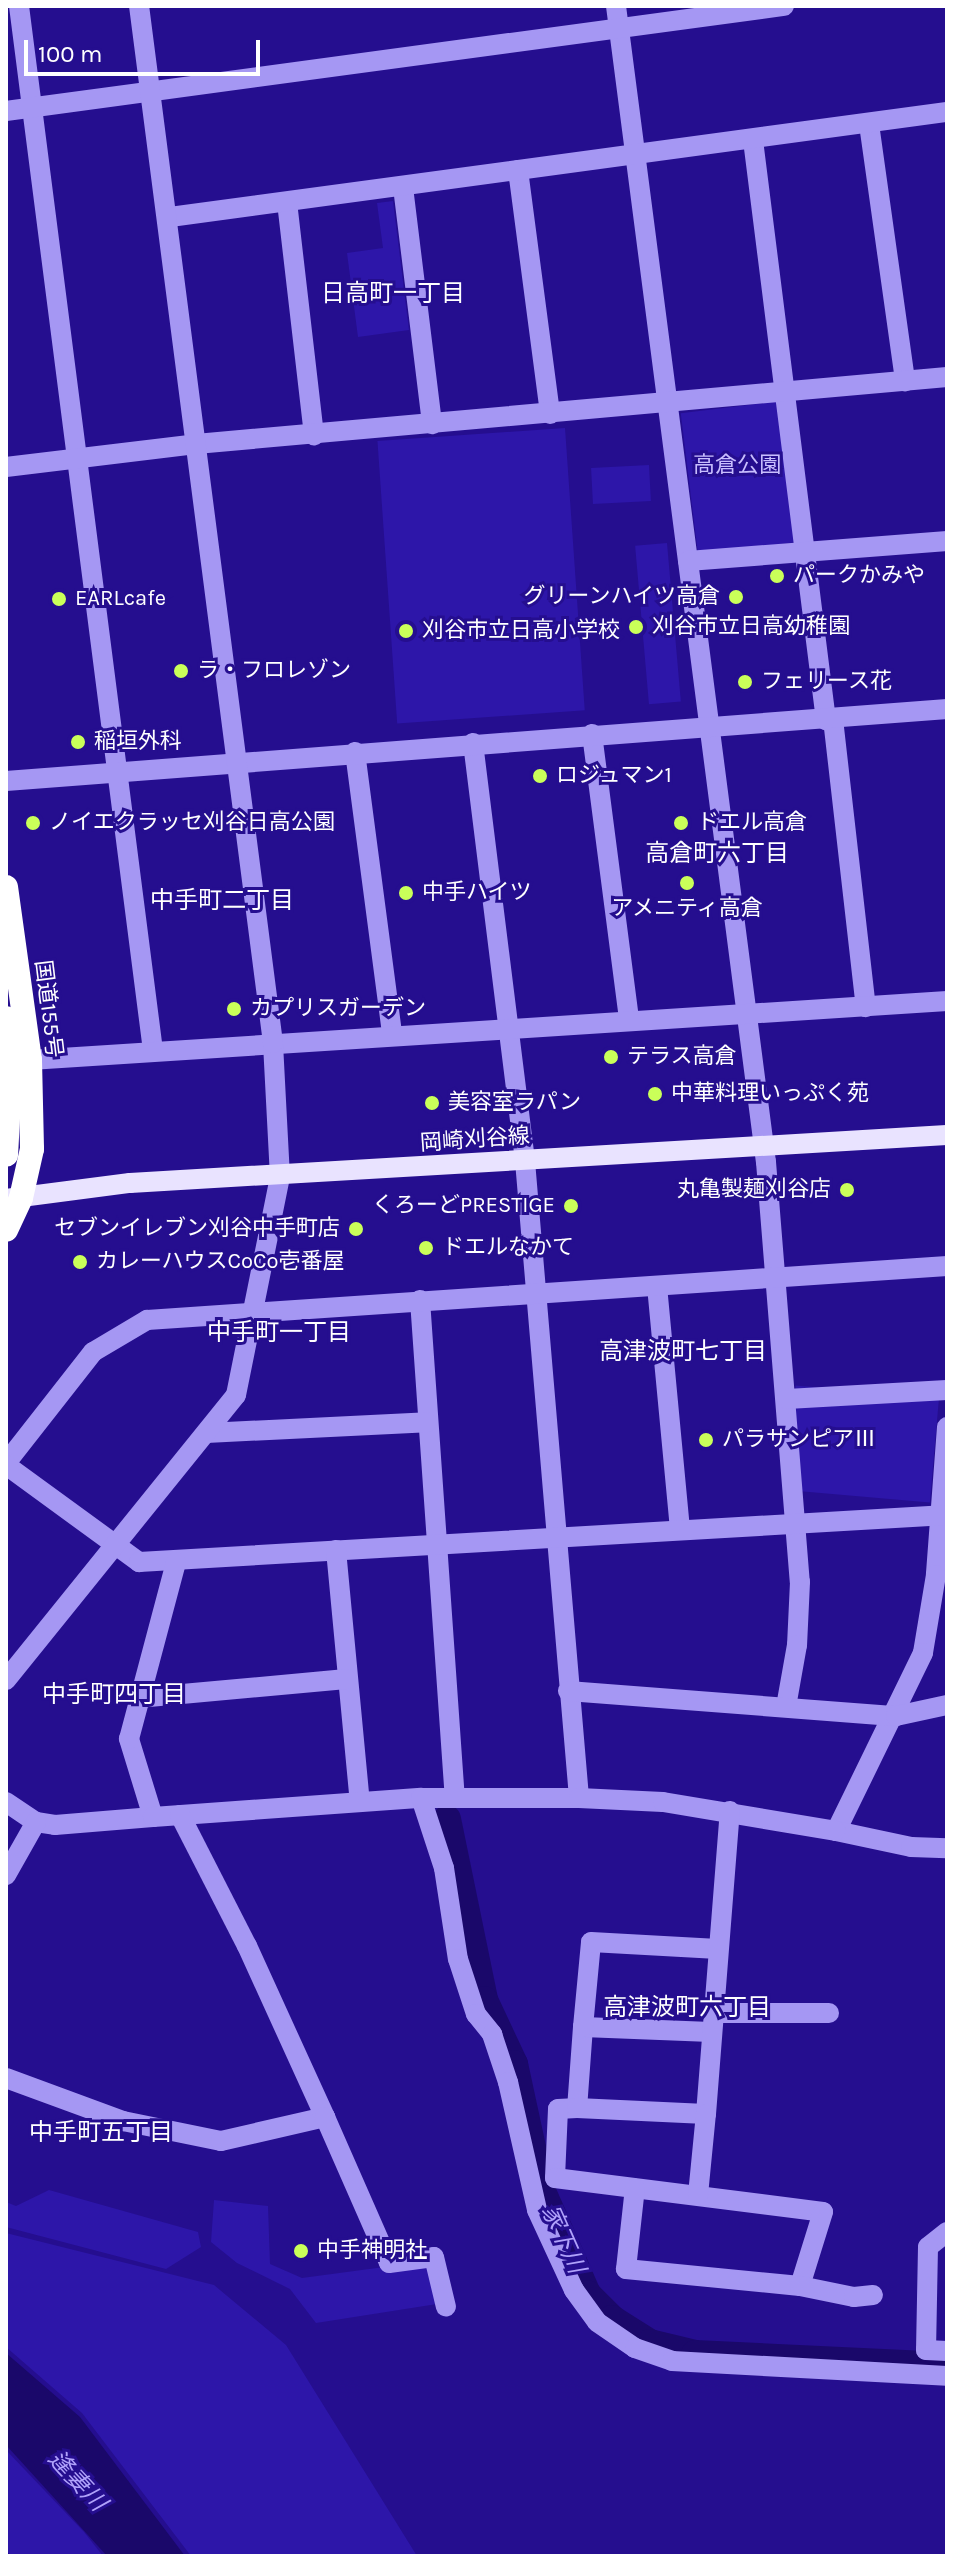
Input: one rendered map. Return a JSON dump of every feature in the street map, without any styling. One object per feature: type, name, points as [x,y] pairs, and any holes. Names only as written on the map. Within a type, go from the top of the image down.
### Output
[{"type":"highway","name":"国道155号","points":[[6,887],[16,1061],[6,1155]]},
{"type":"highway","name":"国道155号","points":[[6,1018],[32,1149],[6,1230]]},
{"type":"main road","name":"岡崎刈谷線","points":[[14,1198],[130,1183],[280,1177],[947,1135]]},
{"type":"street","points":[[19,6],[153,1051]]},
{"type":"street","points":[[6,1680],[236,1395],[280,1177],[273,1043],[170,217],[139,6]]},
{"type":"street","points":[[616,6],[712,725],[763,1145],[796,1523],[797,1645],[786,1707]]},
{"type":"street","points":[[6,111],[784,6]]},
{"type":"street","points":[[170,217],[947,112]]},
{"type":"street","points":[[869,124],[905,381]]},
{"type":"street","points":[[753,140],[866,1007]]},
{"type":"street","points":[[518,170],[550,414]]},
{"type":"street","points":[[403,187],[432,424]]},
{"type":"street","points":[[287,202],[314,435]]},
{"type":"street","points":[[6,467],[196,444],[947,377]]},
{"type":"street","points":[[688,561],[947,541]]},
{"type":"street","points":[[6,781],[947,709]]},
{"type":"street","points":[[592,734],[629,1019]]},
{"type":"street","points":[[473,743],[525,1161],[579,1798]]},
{"type":"street","points":[[355,752],[392,1034]]},
{"type":"street","points":[[16,1061],[392,1034],[947,1001]]},
{"type":"street","points":[[943,1515],[558,1535],[139,1562],[113,1546],[6,1464],[93,1352],[117,1333],[147,1320],[252,1309],[537,1295],[947,1266]]},
{"type":"street","points":[[657,1286],[680,1529]]},
{"type":"street","points":[[420,1300],[427,1422],[440,1544],[455,1797]]},
{"type":"street","points":[[787,1399],[947,1390]]},
{"type":"street","points":[[206,1433],[427,1422]]},
{"type":"street","points":[[836,1831],[896,1716],[923,1653],[943,1515],[947,1427]]},
{"type":"street","points":[[336,1550],[360,1802]]},
{"type":"street","points":[[153,1817],[129,1739],[176,1562]]},
{"type":"street","points":[[138,1698],[346,1679]]},
{"type":"street","points":[[568,1691],[896,1716],[947,1705]]},
{"type":"street","points":[[421,1798],[444,1868],[458,1959],[476,2014],[492,2034],[508,2082],[537,2210],[574,2290],[597,2322],[635,2348],[672,2361],[947,2376]]},
{"type":"street","points":[[6,1802],[36,1822],[421,1798],[579,1798],[730,1811],[911,1847],[947,1848]]},
{"type":"street","points":[[698,2195],[730,1811]]},
{"type":"street","points":[[180,1815],[247,1946],[389,2263],[434,2257],[446,2307]]},
{"type":"street","points":[[6,1875],[36,1822]]},
{"type":"street","points":[[577,2108],[591,1942],[718,1949]]},
{"type":"street","points":[[583,2027],[712,2023],[829,2013]]},
{"type":"street","points":[[6,2078],[123,2121],[221,2141],[325,2117]]},
{"type":"street","points":[[706,2114],[558,2109],[555,2178],[823,2212],[800,2286]]},
{"type":"street","points":[[635,2188],[626,2269],[800,2286],[854,2297],[873,2295]]},
{"type":"street","points":[[947,2232],[928,2247],[926,2350],[947,2351]]},
{"type":"green space","points":[[393,201],[409,330],[358,337],[347,253],[383,248],[377,203]]},
{"type":"green space","name":"高倉公園","points":[[780,401],[797,542],[698,554],[681,413]]},
{"type":"green space","points":[[565,428],[585,710],[397,723],[377,441]]},
{"type":"green space","points":[[649,465],[651,501],[593,504],[591,468]]},
{"type":"green space","points":[[667,543],[681,701],[649,704],[635,546]]},
{"type":"green space","points":[[796,1385],[939,1398],[930,1503],[786,1490]]},
{"type":"green space","points":[[49,2190],[198,2232],[201,2247],[166,2269],[6,2227],[6,2202],[16,2206]]},
{"type":"green space","points":[[214,2200],[268,2206],[270,2264],[302,2278],[429,2261],[437,2304],[316,2323],[290,2289],[237,2263],[211,2242]]},
{"type":"green space","points":[[6,2233],[214,2285],[286,2345],[417,2556],[191,2556],[82,2413],[6,2347]]},
{"type":"green space","points":[[6,2450],[103,2556],[12,2556],[6,2551]]},
{"type":"water","name":"逢妻川","points":[[6,2353],[80,2417],[185,2556],[107,2556],[6,2445]]},
{"type":"waterway","name":"家下川","points":[[447,1819],[484,2000],[514,2064],[541,2189],[587,2294],[612,2319],[650,2343],[695,2354],[947,2366]]},
{"type":"place","name":"パークかみや","points":[[777,576]]},
{"type":"place","name":"グリーンハイツ高倉","points":[[736,597]]},
{"type":"place","name":"EARLcafe","points":[[59,599]]},
{"type":"place","name":"刈谷市立日高幼稚園","points":[[636,627]]},
{"type":"place","name":"刈谷市立日高小学校","points":[[406,631]]},
{"type":"place","name":"ラ・フロレゾン","points":[[181,671]]},
{"type":"place","name":"フェリース花","points":[[745,682]]},
{"type":"place","name":"稲垣外科","points":[[78,742]]},
{"type":"place","name":"ロジュマン1","points":[[540,776]]},
{"type":"place","name":"ノイエクラッセ刈谷日高公園","points":[[33,823]]},
{"type":"place","name":"ドエル高倉","points":[[681,823]]},
{"type":"place","name":"アメニティ高倉","points":[[687,883]]},
{"type":"place","name":"中手ハイツ","points":[[406,893]]},
{"type":"place","name":"カプリスガーデン","points":[[234,1009]]},
{"type":"place","name":"テラス高倉","points":[[611,1057]]},
{"type":"place","name":"中華料理いっぷく苑","points":[[655,1094]]},
{"type":"place","name":"美容室ラパン","points":[[432,1103]]},
{"type":"place","name":"丸亀製麺刈谷店","points":[[847,1190]]},
{"type":"place","name":"くろーどPRESTIGE","points":[[571,1206]]},
{"type":"place","name":"セブンイレブン刈谷中手町店","points":[[356,1229]]},
{"type":"place","name":"ドエルなかて","points":[[426,1248]]},
{"type":"place","name":"カレーハウスCoCo壱番屋","points":[[80,1262]]},
{"type":"place","name":"パラサンピアⅢ","points":[[706,1440]]},
{"type":"place","name":"中手神明社","points":[[301,2251]]},
{"type":"district","name":"日高町一丁目","points":[[393,294]]},
{"type":"district","name":"高倉町六丁目","points":[[717,854]]},
{"type":"district","name":"中手町二丁目","points":[[222,901]]},
{"type":"district","name":"中手町一丁目","points":[[279,1333]]},
{"type":"district","name":"高津波町七丁目","points":[[683,1352]]},
{"type":"district","name":"中手町四丁目","points":[[114,1695]]},
{"type":"district","name":"高津波町六丁目","points":[[687,2008]]},
{"type":"district","name":"中手町五丁目","points":[[101,2133]]}]
